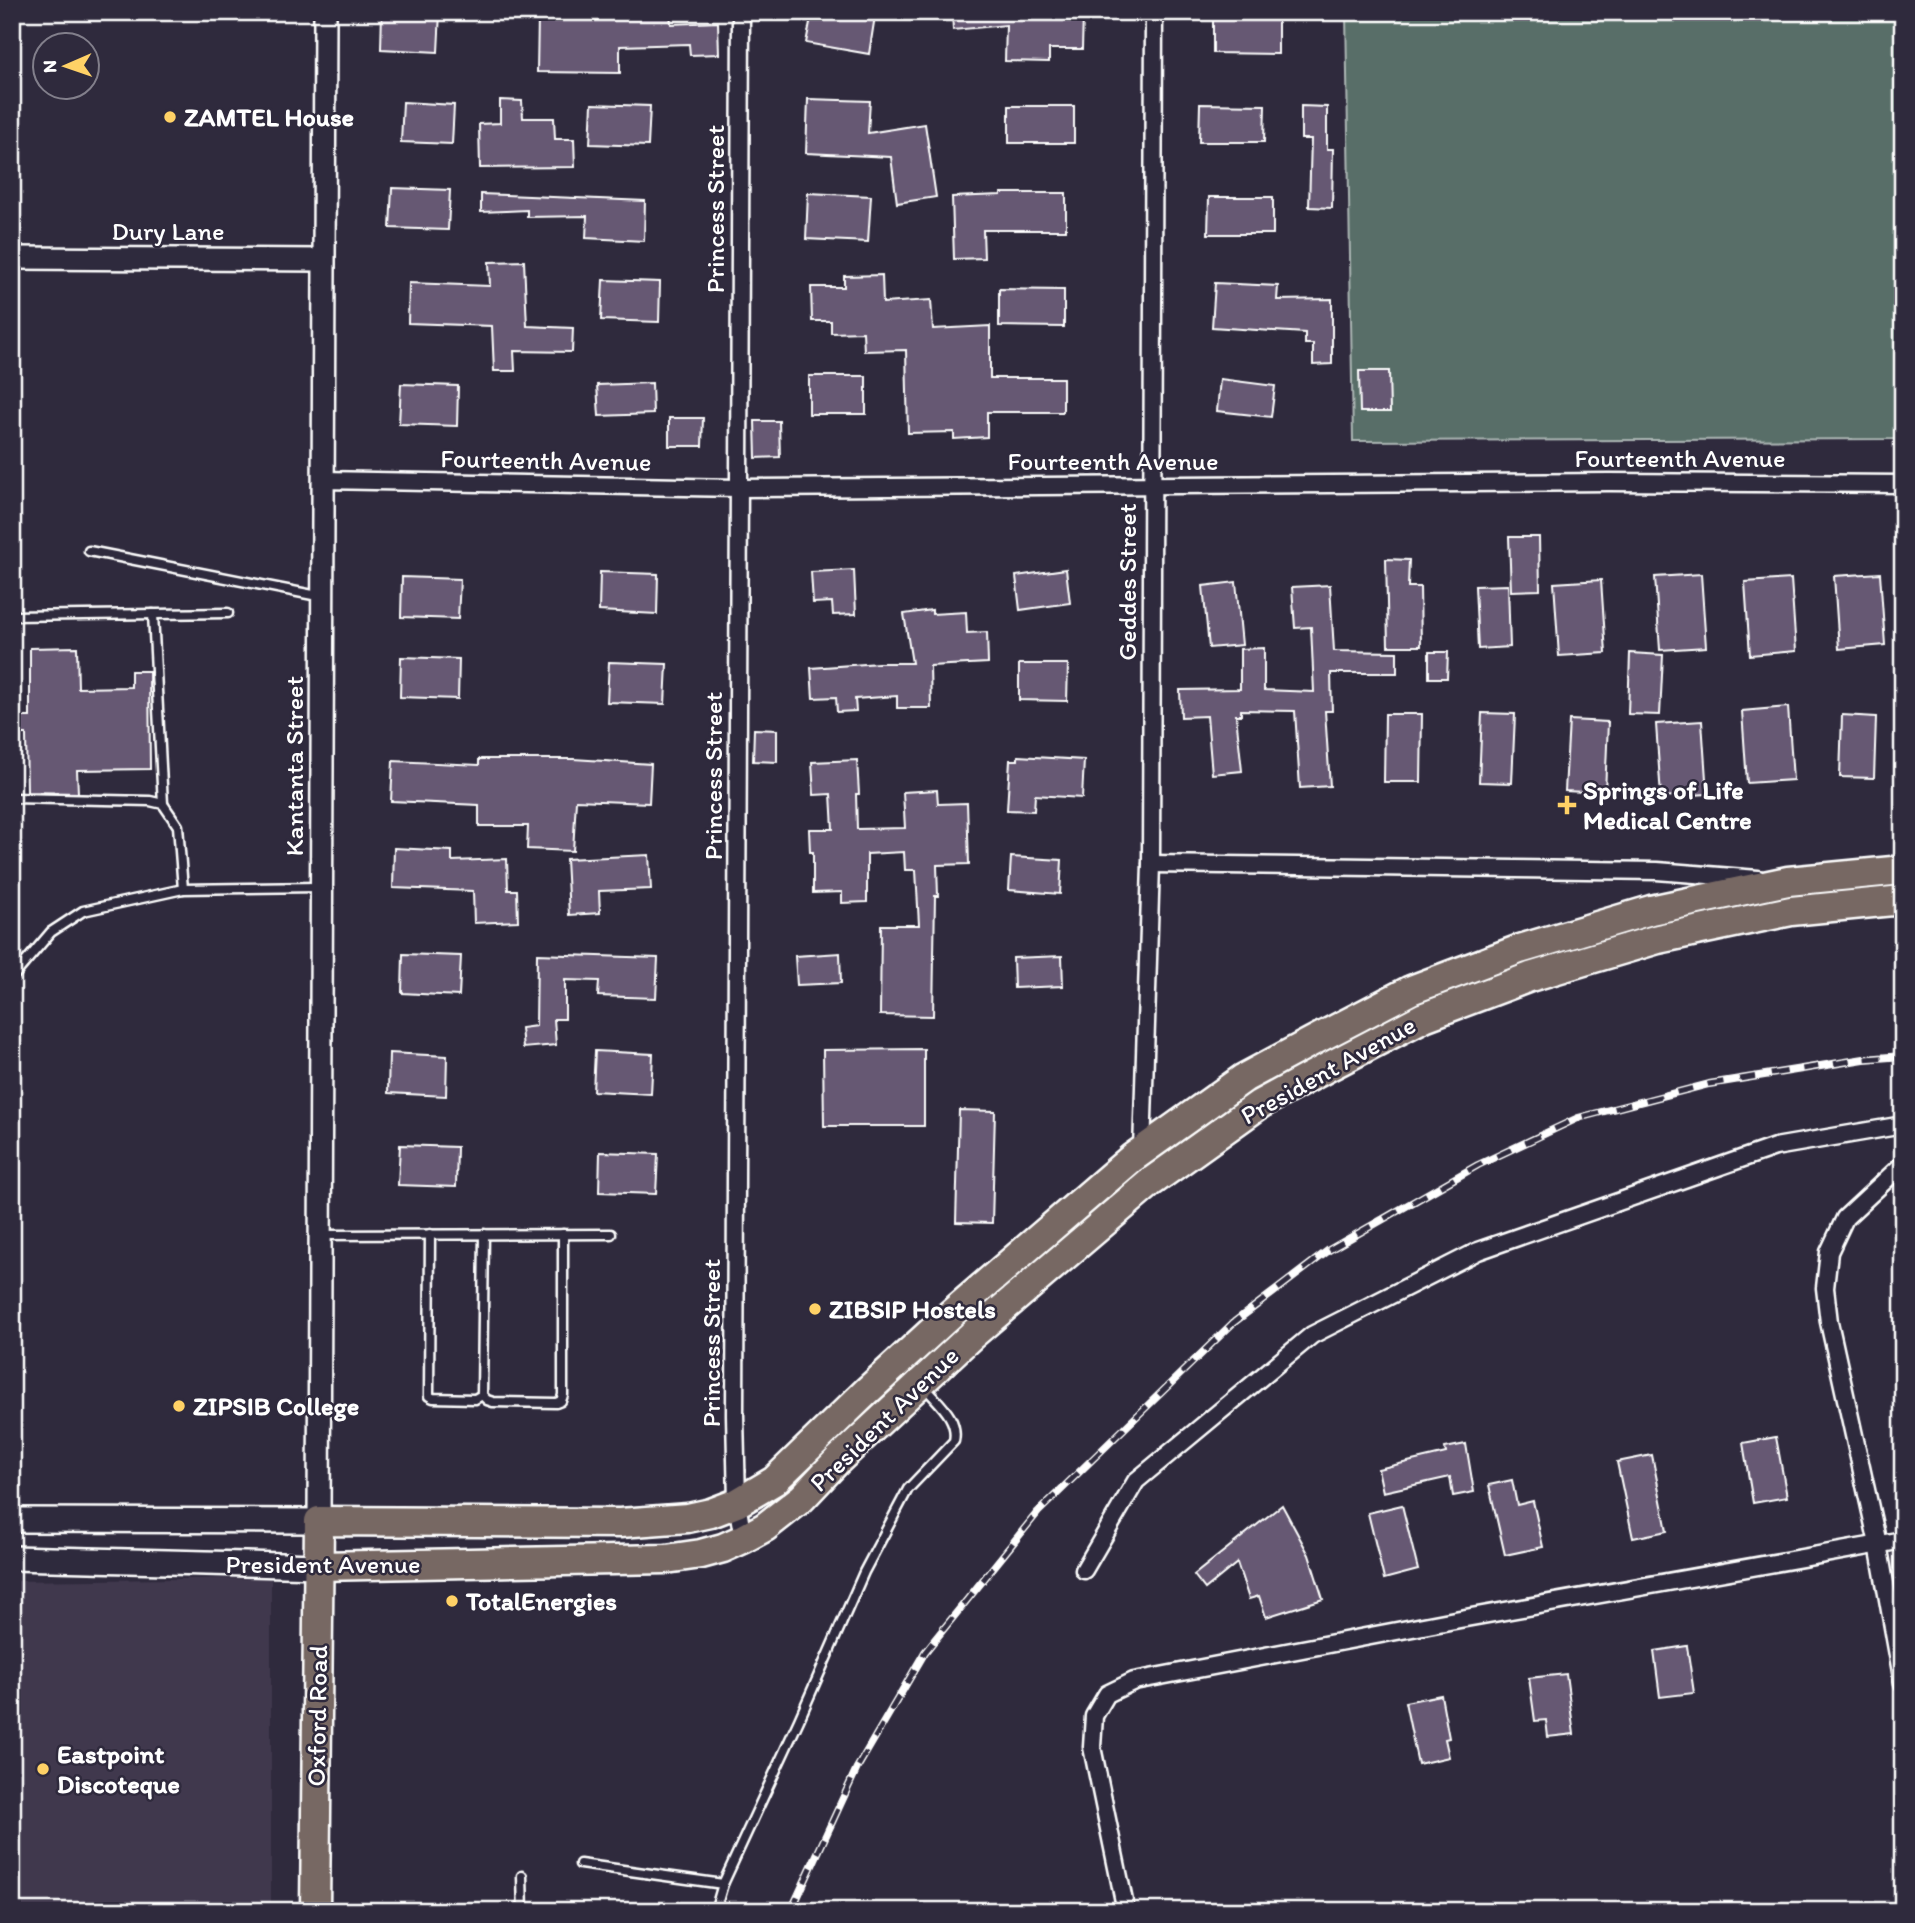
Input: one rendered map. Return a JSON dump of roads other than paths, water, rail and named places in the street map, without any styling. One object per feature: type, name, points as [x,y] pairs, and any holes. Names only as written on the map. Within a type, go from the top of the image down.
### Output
[{"type":"highway","name":"President Avenue","points":[[319,1521],[620,1523],[664,1521],[711,1513],[737,1503],[774,1481],[952,1313],[1142,1151],[1244,1079],[1411,990],[1520,949],[1651,910],[1788,881],[1903,870]]},
{"type":"highway","name":"President Avenue","points":[[319,1566],[666,1559],[723,1548],[765,1527],[802,1498],[837,1461],[972,1335],[1151,1182],[1260,1104],[1424,1017],[1530,977],[1658,939],[1791,911],[1903,900]]},
{"type":"highway","name":"Oxford Road","points":[[315,1911],[319,1521]]},
{"type":"highway","points":[[489,1563],[491,1521]]},
{"type":"highway","points":[[664,1521],[666,1559]]},
{"type":"main road","name":"President Avenue","points":[[12,1520],[319,1521]]},
{"type":"main road","name":"President Avenue","points":[[12,1558],[319,1566]]},
{"type":"street","name":"Kantanta Street","points":[[319,1521],[325,12]]},
{"type":"street","name":"Princess Street","points":[[741,12],[735,1388],[737,1503],[743,1539]]},
{"type":"street","name":"Geddes Street","points":[[1142,1151],[1151,864],[1154,12]]},
{"type":"street","name":"Dury Lane","points":[[12,258],[323,260]]},
{"type":"street","name":"Fourteenth Avenue","points":[[323,480],[738,488],[1595,482],[1903,484]]},
{"type":"street","points":[[1151,864],[1657,871],[1788,881]]},
{"type":"street","points":[[1084,1570],[1136,1481],[1312,1335],[1478,1251],[1775,1147],[1903,1125]]},
{"type":"street","points":[[1903,1164],[1845,1217],[1829,1252],[1825,1288],[1829,1322],[1878,1544],[1903,1683]]},
{"type":"street","points":[[1126,1911],[1092,1747],[1094,1716],[1107,1694],[1134,1681],[1460,1619],[1903,1540]]},
{"type":"lane","points":[[89,551],[323,597]]},
{"type":"lane","points":[[12,616],[228,613]]},
{"type":"lane","points":[[153,614],[163,804],[178,826],[183,889]]},
{"type":"lane","points":[[12,798],[150,801],[163,804]]},
{"type":"lane","points":[[12,978],[51,932],[83,911],[183,889],[322,887]]},
{"type":"lane","points":[[430,1234],[428,1394],[433,1398],[475,1399],[482,1395]]},
{"type":"lane","points":[[484,1234],[482,1395],[493,1402],[556,1403],[561,1401],[563,1395],[563,1234]]},
{"type":"lane","points":[[320,1235],[611,1234]]},
{"type":"lane","points":[[715,1911],[723,1884],[864,1572],[908,1489],[954,1441],[954,1422],[921,1383]]},
{"type":"lane","points":[[580,1864],[723,1884]]},
{"type":"lane","points":[[522,1876],[523,1911]]},
{"type":"railway","points":[[791,1911],[857,1768],[925,1652],[1038,1512],[1233,1323],[1329,1250],[1478,1165],[1578,1118],[1709,1084],[1864,1059],[1903,1056]]},
{"type":"place","name":"ZAMTEL House","points":[[170,117]]},
{"type":"place","name":"Springs of Life Medical Centre","points":[[1567,805]]},
{"type":"place","name":"ZIBSIP Hostels","points":[[815,1309]]},
{"type":"place","name":"ZIPSIB College","points":[[179,1406]]},
{"type":"place","name":"TotalEnergies","points":[[452,1601]]},
{"type":"place","name":"Eastpoint Discoteque","points":[[43,1769]]}]
